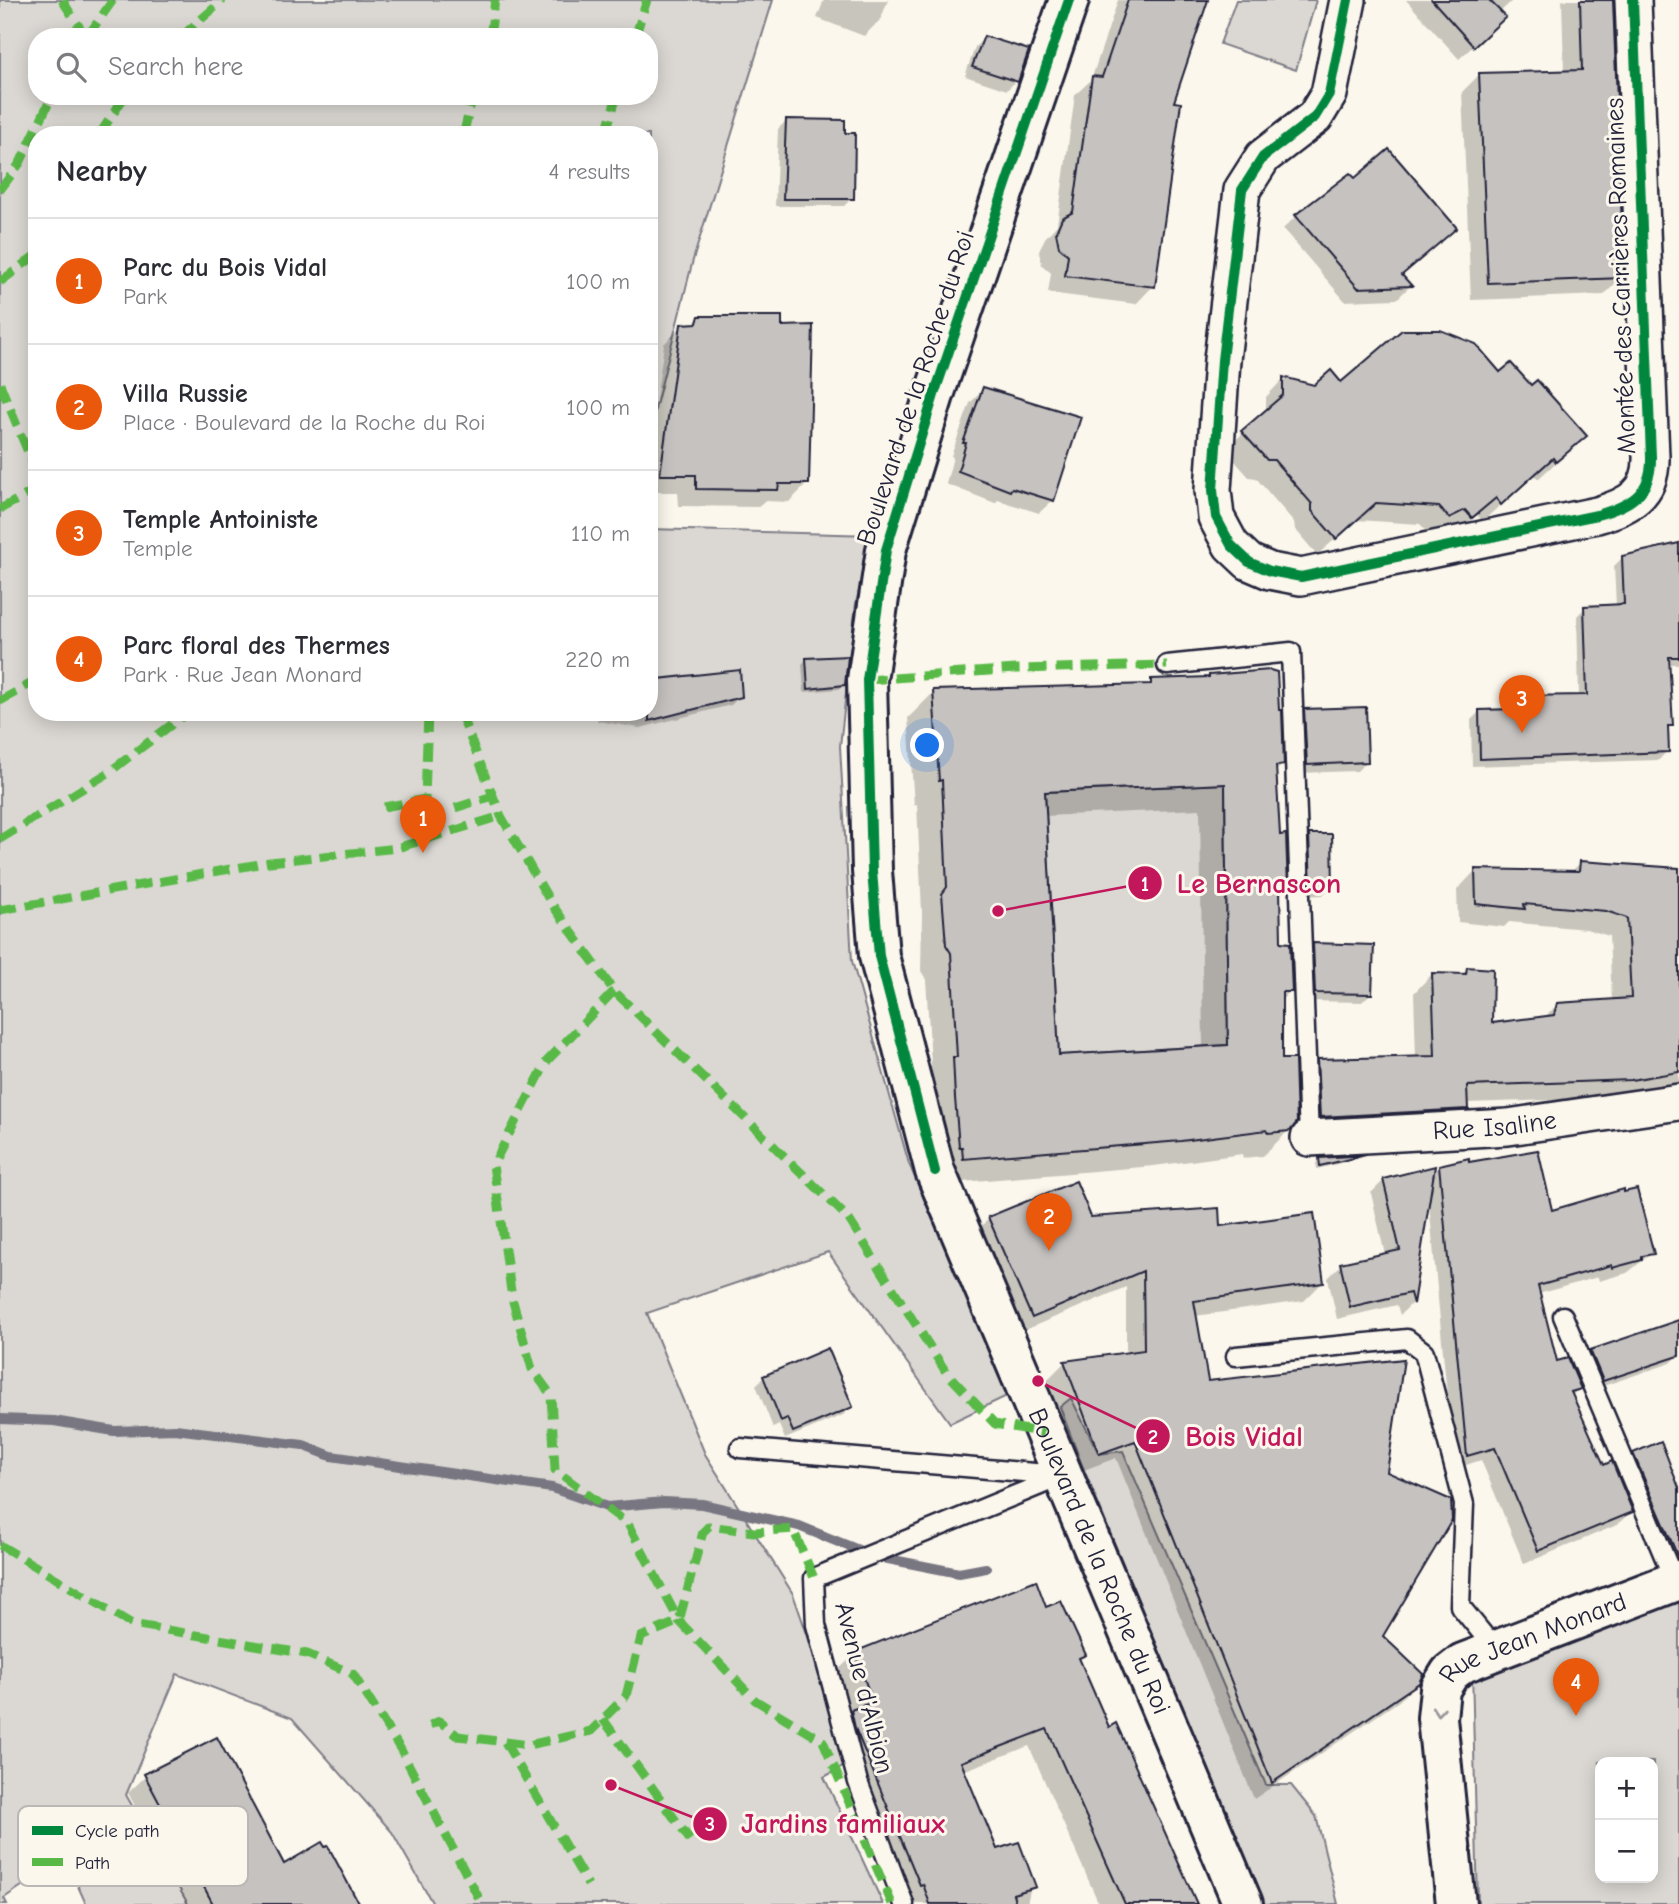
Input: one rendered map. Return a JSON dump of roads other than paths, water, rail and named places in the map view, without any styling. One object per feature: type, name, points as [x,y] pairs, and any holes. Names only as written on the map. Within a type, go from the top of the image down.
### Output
[{"type":"street","name":"Boulevard de la Roche du Roi","points":[[1069,0],[934,395],[886,550],[867,680],[872,871],[879,956],[935,1171],[1243,1904]]},
{"type":"street","name":"Montée des Carrières Romaines","points":[[1348,0],[1329,94],[1315,117],[1263,157],[1242,190],[1222,360],[1213,490],[1216,517],[1239,555],[1260,568],[1290,576],[1329,572],[1597,515],[1630,503],[1645,488],[1651,457],[1633,0]]},
{"type":"street","name":"Rue Isaline","points":[[1308,1138],[1508,1127],[1679,1102]]},
{"type":"street","name":"Rue Jean Monard","points":[[1456,1904],[1439,1755],[1437,1718],[1440,1689],[1457,1668],[1495,1649],[1677,1581]]},
{"type":"lane","points":[[1167,664],[1291,652],[1308,1138]]},
{"type":"lane","points":[[1563,1316],[1677,1581]]},
{"type":"lane","points":[[1236,1356],[1407,1339],[1423,1352],[1464,1504],[1461,1605],[1495,1649]]},
{"type":"lane","points":[[740,1448],[1062,1476]]},
{"type":"lane","name":"Avenue d'Albion","points":[[904,1904],[858,1782],[816,1625],[814,1578],[1062,1476]]},
{"type":"waterway","points":[[0,1419],[54,1421],[114,1431],[175,1429],[303,1445],[331,1456],[552,1488],[607,1507],[664,1502],[702,1504],[799,1526],[873,1556],[959,1573],[986,1568]]},
{"type":"place","name":"Temple Antoiniste","points":[[1522,733]]},
{"type":"place","name":"Parc du Bois Vidal","points":[[423,853]]},
{"type":"place","name":"Le Bernascon","points":[[998,911]]},
{"type":"place","name":"Villa Russie","points":[[1049,1251]]},
{"type":"place","name":"Bois Vidal","points":[[1038,1381]]},
{"type":"place","name":"Parc floral des Thermes","points":[[1576,1716]]},
{"type":"place","name":"Jardins familiaux","points":[[611,1785]]}]
